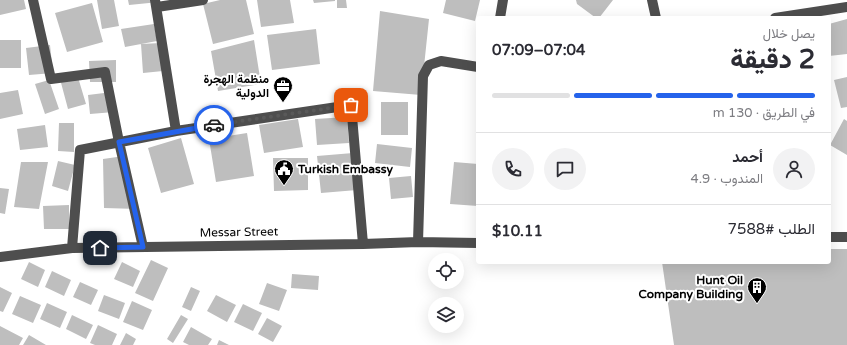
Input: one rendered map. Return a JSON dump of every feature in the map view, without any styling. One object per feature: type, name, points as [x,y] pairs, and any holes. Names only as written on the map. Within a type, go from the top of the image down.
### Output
[{"type":"street","points":[[33,0],[51,79],[105,72],[143,247]]},
{"type":"street","points":[[176,131],[156,4],[203,0]]},
{"type":"street","points":[[500,16],[503,0]]},
{"type":"street","points":[[652,0],[656,16]]},
{"type":"street","points":[[789,16],[847,8]]},
{"type":"street","points":[[418,242],[424,76],[429,65],[441,61],[476,67]]},
{"type":"street","points":[[72,248],[80,150],[176,131],[351,105],[363,244]]},
{"type":"street","points":[[831,237],[847,237]]},
{"type":"street","name":"Messar Street","points":[[0,257],[72,248],[418,242],[476,243]]},
{"type":"building","points":[[0,0],[24,0],[26,9],[0,15]]},
{"type":"building","points":[[97,0],[114,0],[119,26],[102,29]]},
{"type":"building","points":[[128,0],[159,0],[159,2],[129,5]]},
{"type":"building","points":[[220,0],[246,0],[254,34],[213,44],[203,4]]},
{"type":"building","points":[[257,0],[290,0],[294,23],[261,27]]},
{"type":"building","points":[[313,0],[335,0],[335,1],[314,3]]},
{"type":"building","points":[[337,0],[346,0],[347,8],[337,8]]},
{"type":"building","points":[[446,0],[480,0],[475,21],[443,13]]},
{"type":"building","points":[[576,0],[613,0],[601,16],[593,16],[577,4]]},
{"type":"building","points":[[92,3],[103,42],[67,52],[55,13]]},
{"type":"building","points":[[380,11],[429,19],[421,95],[373,91]]},
{"type":"building","points":[[847,19],[847,54],[831,56],[831,23]]},
{"type":"building","points":[[154,24],[157,41],[125,47],[121,29]]},
{"type":"building","points":[[316,29],[320,64],[272,70],[267,35]]},
{"type":"building","points":[[0,40],[21,40],[21,68],[0,68]]},
{"type":"building","points":[[254,40],[261,84],[218,91],[211,51]]},
{"type":"building","points":[[161,43],[163,71],[143,73],[141,44]]},
{"type":"building","points":[[50,45],[53,73],[29,75],[26,48]]},
{"type":"building","points":[[116,60],[116,82],[90,82],[89,61]]},
{"type":"building","points":[[77,74],[86,104],[68,109],[60,79]]},
{"type":"building","points":[[847,77],[847,107],[841,108],[834,80]]},
{"type":"building","points":[[49,80],[59,109],[45,114],[35,84]]},
{"type":"building","points":[[18,90],[23,114],[0,119],[0,93]]},
{"type":"building","points":[[112,92],[114,112],[90,114],[88,95]]},
{"type":"building","points":[[381,102],[408,102],[408,135],[381,135]]},
{"type":"building","points":[[347,117],[349,143],[317,145],[315,119]]},
{"type":"building","points":[[298,119],[303,147],[264,153],[259,125]]},
{"type":"building","points":[[844,119],[847,121],[847,155],[831,146]]},
{"type":"building","points":[[59,123],[74,123],[74,152],[58,151]]},
{"type":"building","points":[[45,125],[48,147],[20,150],[17,129]]},
{"type":"building","points":[[247,133],[254,176],[216,182],[209,139]]},
{"type":"building","points":[[181,138],[194,184],[161,193],[148,148]]},
{"type":"building","points":[[377,144],[412,148],[410,167],[375,163]]},
{"type":"building","points":[[353,153],[357,190],[321,193],[317,156]]},
{"type":"building","points":[[124,156],[138,209],[104,208],[103,159]]},
{"type":"building","points":[[273,158],[308,158],[308,190],[274,191]]},
{"type":"building","points":[[58,161],[75,165],[68,191],[52,186]]},
{"type":"building","points":[[21,162],[48,162],[39,209],[14,207]]},
{"type":"building","points":[[454,162],[476,164],[476,206],[450,204]]},
{"type":"building","points":[[411,176],[413,197],[391,199],[389,178]]},
{"type":"building","points":[[0,188],[9,189],[5,214],[0,213]]},
{"type":"building","points":[[69,205],[69,229],[44,229],[43,206]]},
{"type":"building","name":"Hunt Oil Company Building","points":[[831,249],[847,249],[847,345],[674,345],[662,264],[831,264]]},
{"type":"building","points":[[151,260],[168,268],[153,301],[135,293]]},
{"type":"building","points":[[29,262],[45,270],[38,287],[21,279]]},
{"type":"building","points":[[122,262],[140,271],[133,287],[114,279]]},
{"type":"building","points":[[52,271],[71,280],[64,296],[45,287]]},
{"type":"building","points":[[292,274],[319,276],[318,290],[291,288]]},
{"type":"building","points":[[80,282],[98,290],[91,305],[73,297]]},
{"type":"building","points":[[267,283],[287,290],[279,311],[259,304]]},
{"type":"building","points":[[0,287],[12,293],[3,312],[0,311]]},
{"type":"building","points":[[191,287],[200,291],[191,311],[182,307]]},
{"type":"building","points":[[104,295],[125,303],[119,319],[98,311]]},
{"type":"building","points":[[216,295],[236,305],[227,322],[207,311]]},
{"type":"building","points":[[20,296],[41,305],[33,323],[12,314]]},
{"type":"building","points":[[132,301],[152,310],[143,330],[123,322]]},
{"type":"building","points":[[47,303],[67,312],[60,328],[40,319]]},
{"type":"building","points":[[243,304],[262,313],[253,331],[234,322]]},
{"type":"building","points":[[72,315],[93,325],[86,339],[66,329]]},
{"type":"building","points":[[181,315],[188,319],[173,343],[167,339]]},
{"type":"building","points":[[267,318],[282,326],[273,342],[258,334]]},
{"type":"building","points":[[98,325],[117,334],[112,345],[95,345],[90,343]]},
{"type":"building","points":[[0,326],[23,338],[19,345],[0,345]]},
{"type":"building","points":[[191,327],[212,339],[208,345],[189,345],[183,342]]},
{"type":"building","points":[[126,333],[136,339],[133,345],[120,345]]},
{"type":"building","points":[[29,335],[46,345],[23,345]]},
{"type":"building","points":[[219,340],[229,345],[217,345]]},
{"type":"way so far","points":[[214,125],[351,105]]},
{"type":"place","name":"منظمة الهجرة الدولية","points":[[283,103]]},
{"type":"place","name":"Turkish Embassy","points":[[284,186]]},
{"type":"place","name":"Hunt Oil Company Building","points":[[757,304]]},
{"type":"route","points":[[100,248],[143,247],[119,142],[214,125]]}]
